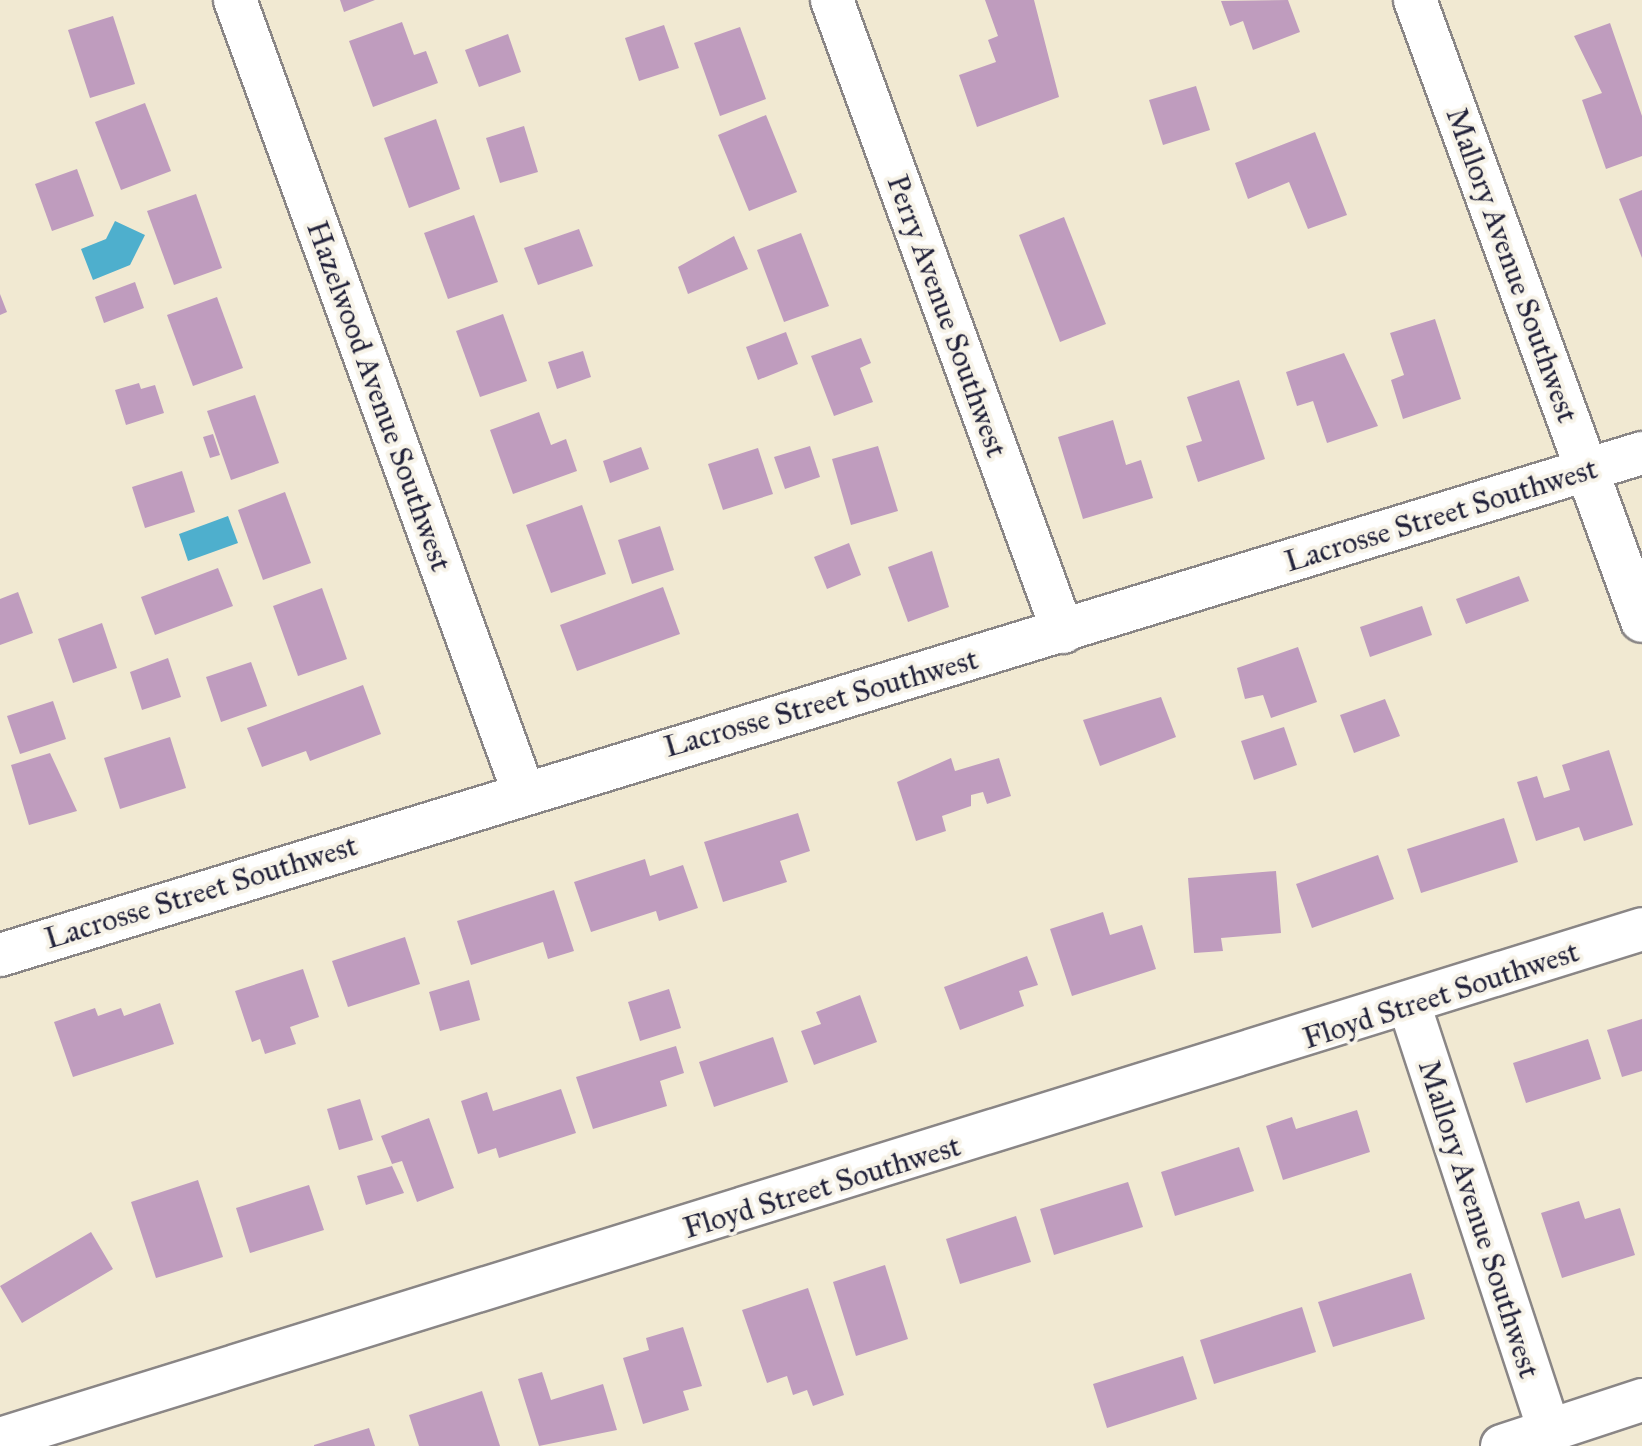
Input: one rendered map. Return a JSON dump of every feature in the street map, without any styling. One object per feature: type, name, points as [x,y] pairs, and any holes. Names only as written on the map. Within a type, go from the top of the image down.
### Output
[{"type":"street","name":"Hazelwood Avenue Southwest","points":[[235,0],[523,791]]},
{"type":"street","name":"Perry Avenue Southwest","points":[[832,0],[1063,632]]},
{"type":"street","name":"Mallory Avenue Southwest","points":[[1415,0],[1642,621]]},
{"type":"street","name":"Lacrosse Street Southwest","points":[[0,955],[523,791],[1063,632],[1642,453]]},
{"type":"street","name":"Floyd Street Southwest","points":[[0,1439],[1410,1007],[1642,929]]},
{"type":"street","name":"Mallory Avenue Southwest","points":[[1410,1007],[1549,1431]]},
{"type":"street","points":[[1502,1446],[1642,1400]]},
{"type":"water","points":[[115,221],[145,235],[130,265],[93,280],[81,249],[106,239]]},
{"type":"water","points":[[228,516],[238,543],[188,561],[179,534]]},
{"type":"building","points":[[340,0],[375,0],[344,12]]},
{"type":"building","points":[[985,0],[1034,0],[1059,97],[977,127],[959,75],[996,62],[988,40],[998,36]]},
{"type":"building","points":[[1288,0],[1300,32],[1253,50],[1243,21],[1230,26],[1221,1]]},
{"type":"building","points":[[113,16],[135,84],[90,98],[68,30]]},
{"type":"building","points":[[402,22],[414,55],[426,51],[438,83],[373,107],[349,41]]},
{"type":"building","points":[[1610,23],[1642,116],[1642,156],[1606,169],[1582,100],[1602,93],[1574,36]]},
{"type":"building","points":[[664,25],[679,68],[639,81],[625,38]]},
{"type":"building","points":[[740,27],[766,99],[720,116],[694,43]]},
{"type":"building","points":[[508,34],[521,72],[479,87],[465,50]]},
{"type":"building","points":[[1196,86],[1210,130],[1163,145],[1149,100]]},
{"type":"building","points":[[145,103],[171,171],[121,190],[95,122]]},
{"type":"building","points":[[766,115],[797,192],[749,211],[718,135]]},
{"type":"building","points":[[436,119],[460,189],[409,208],[384,138]]},
{"type":"building","points":[[524,126],[538,172],[500,183],[486,138]]},
{"type":"building","points":[[1315,132],[1347,215],[1308,229],[1289,182],[1248,199],[1235,163]]},
{"type":"building","points":[[77,169],[94,216],[52,231],[35,184]]},
{"type":"building","points":[[1642,190],[1642,258],[1619,199]]},
{"type":"building","points":[[196,194],[222,268],[174,285],[147,211]]},
{"type":"building","points":[[474,215],[498,282],[448,299],[424,233]]},
{"type":"building","points":[[1064,217],[1106,324],[1060,342],[1019,235]]},
{"type":"building","points":[[579,229],[593,266],[538,285],[524,248]]},
{"type":"building","points":[[801,233],[829,306],[784,322],[757,250]]},
{"type":"building","points":[[734,236],[748,269],[688,294],[678,267]]},
{"type":"building","points":[[135,282],[144,308],[104,323],[95,297]]},
{"type":"building","points":[[0,294],[7,312],[0,315]]},
{"type":"building","points":[[217,297],[243,368],[193,386],[167,315]]},
{"type":"building","points":[[503,314],[527,381],[480,397],[456,331]]},
{"type":"building","points":[[1435,319],[1461,399],[1403,419],[1391,380],[1404,375],[1390,333]]},
{"type":"building","points":[[786,332],[798,364],[758,380],[746,347]]},
{"type":"building","points":[[861,338],[871,363],[860,368],[873,402],[834,416],[811,356]]},
{"type":"building","points":[[583,351],[591,377],[557,389],[548,362]]},
{"type":"building","points":[[1344,353],[1378,426],[1327,443],[1313,401],[1297,406],[1286,372]]},
{"type":"building","points":[[1239,380],[1265,459],[1198,482],[1186,446],[1202,441],[1187,397]]},
{"type":"building","points":[[139,383],[141,389],[155,385],[164,413],[126,425],[115,390]]},
{"type":"building","points":[[255,395],[279,463],[231,480],[207,411]]},
{"type":"building","points":[[539,412],[551,445],[566,439],[577,471],[513,494],[490,430]]},
{"type":"building","points":[[1113,420],[1126,465],[1141,460],[1153,498],[1083,519],[1058,437]]},
{"type":"building","points":[[213,434],[220,455],[210,458],[203,437]]},
{"type":"building","points":[[810,446],[820,477],[785,489],[774,457]]},
{"type":"building","points":[[878,446],[898,511],[851,525],[832,459]]},
{"type":"building","points":[[641,447],[649,469],[610,483],[603,461]]},
{"type":"building","points":[[758,448],[773,494],[723,510],[708,464]]},
{"type":"building","points":[[182,471],[195,512],[145,528],[132,487]]},
{"type":"building","points":[[285,492],[311,563],[263,580],[238,510]]},
{"type":"building","points":[[582,505],[606,574],[551,593],[526,525]]},
{"type":"building","points":[[660,526],[674,570],[632,584],[618,540]]},
{"type":"building","points":[[849,543],[861,575],[827,589],[814,557]]},
{"type":"building","points":[[932,551],[949,607],[908,622],[888,567]]},
{"type":"building","points":[[218,568],[233,606],[155,635],[141,597]]},
{"type":"building","points":[[1519,576],[1529,601],[1466,624],[1456,599]]},
{"type":"building","points":[[663,587],[680,634],[577,671],[560,625]]},
{"type":"building","points":[[322,588],[347,659],[298,676],[273,606]]},
{"type":"building","points":[[18,592],[33,633],[0,645],[0,599]]},
{"type":"building","points":[[1422,606],[1432,635],[1370,657],[1360,627]]},
{"type":"building","points":[[102,623],[117,668],[73,683],[58,639]]},
{"type":"building","points":[[1298,647],[1317,702],[1271,718],[1263,695],[1245,699],[1237,668]]},
{"type":"building","points":[[168,658],[181,697],[142,710],[130,672]]},
{"type":"building","points":[[251,662],[267,706],[221,722],[206,677]]},
{"type":"building","points":[[363,685],[381,734],[310,761],[306,751],[262,767],[247,728]]},
{"type":"building","points":[[1161,697],[1176,737],[1100,766],[1083,720]]},
{"type":"building","points":[[1385,699],[1400,736],[1354,753],[1340,715]]},
{"type":"building","points":[[53,701],[66,739],[20,754],[7,716]]},
{"type":"building","points":[[1284,727],[1297,765],[1254,780],[1241,741]]},
{"type":"building","points":[[170,737],[186,788],[120,809],[104,758]]},
{"type":"building","points":[[1609,750],[1633,825],[1584,841],[1579,827],[1536,841],[1517,782],[1537,776],[1544,798],[1570,790],[1562,765]]},
{"type":"building","points":[[50,753],[77,811],[29,825],[11,765]]},
{"type":"building","points":[[951,758],[955,771],[999,758],[1011,796],[987,804],[983,792],[971,795],[971,806],[942,816],[946,831],[916,841],[897,782]]},
{"type":"building","points":[[798,813],[810,851],[780,861],[787,882],[723,902],[704,842]]},
{"type":"building","points":[[1504,818],[1518,862],[1421,893],[1407,849]]},
{"type":"building","points":[[1378,855],[1394,899],[1312,928],[1296,884]]},
{"type":"building","points":[[645,859],[650,876],[683,865],[698,908],[659,921],[656,911],[591,932],[574,882]]},
{"type":"building","points":[[1276,871],[1281,933],[1221,938],[1223,951],[1194,953],[1188,878]]},
{"type":"building","points":[[554,890],[574,951],[548,959],[543,942],[471,965],[457,921]]},
{"type":"building","points":[[1103,912],[1110,935],[1142,925],[1156,969],[1072,996],[1050,929]]},
{"type":"building","points":[[405,937],[420,984],[348,1007],[332,961]]},
{"type":"building","points":[[1027,956],[1038,985],[1019,991],[1024,1006],[960,1030],[944,987]]},
{"type":"building","points":[[303,969],[319,1017],[290,1027],[296,1044],[265,1054],[260,1039],[252,1042],[235,991]]},
{"type":"building","points":[[469,980],[480,1020],[440,1031],[429,992]]},
{"type":"building","points":[[669,989],[681,1028],[640,1041],[628,1002]]},
{"type":"building","points":[[860,995],[877,1042],[814,1065],[801,1031],[821,1024],[816,1012]]},
{"type":"building","points":[[160,1003],[174,1044],[73,1077],[54,1022],[95,1008],[98,1016],[121,1008],[124,1016]]},
{"type":"building","points":[[1642,1019],[1642,1071],[1622,1077],[1607,1030]]},
{"type":"building","points":[[773,1037],[788,1082],[714,1107],[699,1062]]},
{"type":"building","points":[[1588,1039],[1601,1079],[1526,1103],[1513,1063]]},
{"type":"building","points":[[676,1046],[684,1073],[660,1081],[667,1106],[593,1129],[576,1077]]},
{"type":"building","points":[[561,1089],[576,1133],[499,1158],[496,1148],[478,1154],[461,1101],[487,1092],[493,1111]]},
{"type":"building","points":[[360,1099],[373,1140],[339,1150],[327,1109]]},
{"type":"building","points":[[1357,1110],[1370,1152],[1283,1180],[1266,1126],[1292,1117],[1296,1129]]},
{"type":"building","points":[[429,1118],[454,1188],[417,1202],[402,1161],[392,1164],[381,1136]]},
{"type":"building","points":[[1239,1147],[1254,1191],[1175,1216],[1161,1172]]},
{"type":"building","points":[[392,1166],[404,1193],[366,1205],[357,1176]]},
{"type":"building","points":[[198,1180],[223,1257],[156,1278],[131,1202]]},
{"type":"building","points":[[1128,1182],[1143,1227],[1054,1255],[1040,1209]]},
{"type":"building","points":[[309,1185],[324,1230],[250,1253],[236,1208]]},
{"type":"building","points":[[1579,1201],[1585,1219],[1620,1208],[1635,1255],[1562,1278],[1541,1213]]},
{"type":"building","points":[[1016,1216],[1031,1262],[960,1284],[946,1239]]},
{"type":"building","points":[[91,1232],[113,1269],[22,1323],[0,1286]]},
{"type":"building","points":[[885,1265],[908,1339],[856,1356],[833,1282]]},
{"type":"building","points":[[1411,1273],[1425,1319],[1333,1347],[1318,1302]]},
{"type":"building","points":[[808,1288],[844,1395],[813,1406],[807,1390],[793,1395],[787,1376],[767,1383],[742,1310]]},
{"type":"building","points":[[1302,1307],[1316,1352],[1214,1384],[1200,1340]]},
{"type":"building","points":[[683,1327],[702,1386],[683,1391],[689,1410],[643,1424],[623,1358],[649,1350],[646,1338]]},
{"type":"building","points":[[1183,1356],[1197,1399],[1107,1428],[1093,1384]]},
{"type":"building","points":[[542,1372],[551,1400],[603,1384],[617,1430],[539,1446],[518,1379]]},
{"type":"building","points":[[482,1391],[500,1446],[419,1446],[409,1415]]},
{"type":"building","points":[[369,1428],[375,1446],[314,1446],[314,1445]]}]
